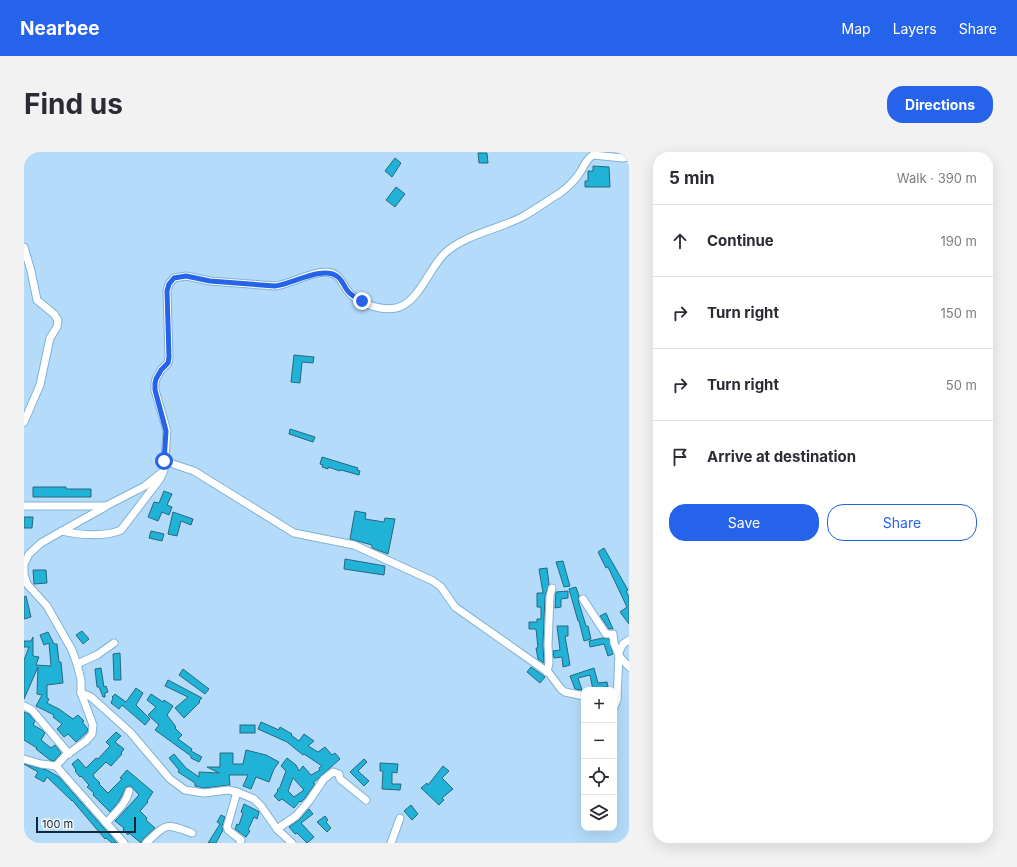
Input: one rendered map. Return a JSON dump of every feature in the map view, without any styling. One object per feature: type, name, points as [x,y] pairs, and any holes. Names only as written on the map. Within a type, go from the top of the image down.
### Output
[{"type":"street","points":[[62,531],[104,534],[114,533],[121,530],[160,479],[164,470],[166,431],[155,390],[155,383],[161,370],[169,360],[167,291],[169,284],[174,278],[186,276],[210,281],[275,286],[284,285],[318,273],[326,273],[338,277],[347,291],[354,298],[370,305],[381,308],[403,306],[418,292],[437,262],[445,253],[479,233],[522,217],[562,191],[579,175],[589,155],[629,159]]},
{"type":"street","points":[[24,247],[38,300],[56,317],[58,324],[50,338],[40,385],[24,422]]},
{"type":"street","points":[[164,461],[194,472],[294,533],[354,545],[433,581],[441,587],[456,607],[547,672],[561,689],[565,692],[581,695]]},
{"type":"street","points":[[56,766],[86,741],[93,730],[93,726],[81,693],[77,664],[72,650],[47,606],[28,584],[24,574],[24,564],[29,554],[41,543],[106,506],[145,486],[164,470]]},
{"type":"street","points":[[24,506],[106,506]]},
{"type":"street","points":[[547,672],[549,663],[548,645],[550,596],[552,588]]},
{"type":"street","points":[[583,599],[606,634],[613,634],[619,656],[629,667]]},
{"type":"street","points":[[617,700],[619,656],[621,647],[629,640]]},
{"type":"street","points":[[77,664],[97,655],[114,643]]},
{"type":"street","points":[[81,693],[91,697],[130,732],[170,779],[185,790],[204,793],[228,790],[237,792],[254,800],[258,803],[277,829],[292,843]]},
{"type":"street","points":[[24,706],[32,710],[69,754]]},
{"type":"street","points":[[24,759],[41,764],[56,766],[124,843]]},
{"type":"street","points":[[277,829],[296,816],[309,801],[324,779],[333,772],[339,774],[340,779],[366,800]]},
{"type":"street","points":[[106,823],[124,803],[128,797],[129,791]]},
{"type":"street","points":[[237,792],[227,827],[228,830],[241,840],[240,843]]},
{"type":"street","points":[[391,843],[400,818]]},
{"type":"street","points":[[146,843],[160,829],[168,825],[192,833]]},
{"type":"building","points":[[478,153],[487,153],[488,163],[479,163]]},
{"type":"building","points":[[395,158],[401,163],[392,177],[385,171]]},
{"type":"building","points":[[593,166],[609,167],[610,187],[585,187],[585,181],[588,181],[588,171],[593,171]]},
{"type":"building","points":[[396,187],[405,194],[395,207],[386,200]]},
{"type":"building","points":[[294,355],[314,357],[313,363],[302,362],[300,383],[291,382]]},
{"type":"building","points":[[290,429],[315,437],[313,442],[289,434]]},
{"type":"building","points":[[322,457],[358,468],[357,470],[360,471],[359,475],[328,467],[328,469],[322,467],[323,465],[320,464]]},
{"type":"building","points":[[33,487],[91,489],[91,497],[33,497]]},
{"type":"building","points":[[164,491],[172,494],[167,505],[172,507],[169,515],[162,512],[158,521],[148,517],[154,502],[159,503]]},
{"type":"building","points":[[355,511],[366,513],[365,519],[384,522],[385,518],[395,519],[388,554],[372,548],[372,545],[350,539]]},
{"type":"building","points":[[173,512],[193,519],[191,525],[181,521],[177,536],[168,534]]},
{"type":"building","points":[[24,517],[33,517],[32,528],[24,528]]},
{"type":"building","points":[[151,531],[164,534],[162,541],[149,538]]},
{"type":"building","points":[[604,548],[628,590],[626,591],[629,597],[629,624],[620,612],[627,607],[608,567],[606,568],[598,552]]},
{"type":"building","points":[[345,559],[385,566],[384,575],[344,569]]},
{"type":"building","points":[[563,561],[570,586],[564,587],[556,562]]},
{"type":"building","points":[[547,568],[549,584],[545,596],[543,645],[544,663],[538,659],[536,648],[538,648],[536,629],[529,629],[529,622],[537,622],[537,619],[541,619],[541,607],[537,607],[537,593],[543,593],[539,569]]},
{"type":"building","points":[[33,570],[46,570],[47,583],[34,584]]},
{"type":"building","points":[[576,587],[579,596],[578,600],[586,626],[588,626],[591,639],[584,641],[569,589]]},
{"type":"building","points":[[568,591],[568,598],[561,599],[561,607],[555,608],[556,592]]},
{"type":"building","points":[[26,596],[31,617],[24,619],[24,597]]},
{"type":"building","points":[[606,613],[613,629],[609,629],[600,616]]},
{"type":"building","points":[[557,626],[568,626],[568,636],[565,636],[570,665],[563,667],[562,657],[554,658],[553,651],[560,650]]},
{"type":"building","points":[[82,631],[89,639],[83,644],[76,635]]},
{"type":"building","points":[[48,632],[54,644],[57,644],[59,662],[61,662],[63,683],[47,685],[47,698],[49,699],[47,703],[73,719],[78,715],[84,721],[82,722],[88,729],[87,732],[76,742],[68,734],[64,737],[57,729],[62,724],[53,717],[54,715],[36,706],[42,695],[37,694],[38,667],[24,699],[24,660],[29,647],[24,647],[24,641],[31,641],[33,637],[33,656],[39,657],[36,665],[51,666],[49,643],[44,645],[40,635]]},
{"type":"building","points":[[603,638],[609,639],[613,654],[608,656],[604,644],[590,647],[589,641]]},
{"type":"building","points":[[120,653],[121,680],[114,680],[113,654]]},
{"type":"building","points":[[531,667],[545,677],[540,683],[527,672]]},
{"type":"building","points":[[101,668],[104,687],[106,686],[108,692],[105,693],[105,697],[103,697],[99,687],[97,687],[95,669]]},
{"type":"building","points":[[594,668],[598,683],[607,682],[608,687],[592,687],[590,675],[578,678],[581,690],[575,689],[570,676]]},
{"type":"building","points":[[183,669],[209,689],[205,694],[179,675]]},
{"type":"building","points":[[168,680],[202,698],[184,718],[175,708],[188,697],[165,686]]},
{"type":"building","points":[[136,688],[143,693],[136,705],[150,719],[145,725],[122,705],[119,709],[111,703],[112,697],[115,694],[126,702]]},
{"type":"building","points":[[151,694],[163,702],[164,700],[173,706],[167,715],[176,727],[175,728],[182,735],[178,739],[192,749],[191,751],[202,757],[199,762],[191,758],[191,756],[155,730],[159,725],[148,715],[156,707],[147,700]]},
{"type":"building","points":[[24,712],[29,714],[35,721],[33,725],[45,733],[41,740],[51,748],[55,745],[61,753],[54,761],[50,760],[36,749],[37,748],[24,740]]},
{"type":"building","points":[[261,722],[279,730],[280,727],[292,734],[291,735],[299,741],[304,734],[314,741],[308,746],[318,752],[325,747],[332,755],[335,753],[340,759],[313,783],[315,784],[305,798],[294,808],[282,799],[279,801],[274,796],[280,787],[286,771],[281,766],[287,758],[296,765],[299,771],[303,766],[311,775],[320,770],[319,768],[322,766],[304,754],[303,755],[287,742],[258,729]],"holes":[[[293,778],[304,790],[294,797],[288,791]]]},
{"type":"building","points":[[240,725],[255,725],[255,733],[240,733]]},
{"type":"building","points":[[116,732],[121,736],[115,742],[124,749],[121,753],[122,754],[111,766],[106,762],[93,775],[108,793],[122,779],[120,778],[127,770],[153,792],[147,801],[148,802],[140,811],[147,818],[146,820],[155,828],[143,839],[141,843],[129,833],[128,835],[123,830],[124,828],[115,821],[139,795],[131,786],[126,787],[119,801],[110,812],[93,795],[94,793],[87,787],[89,785],[75,771],[76,770],[72,764],[78,759],[86,768],[96,758],[98,759],[110,746],[106,742]]},
{"type":"building","points":[[246,750],[266,755],[279,762],[274,769],[269,782],[256,777],[251,789],[243,786],[248,775],[229,775],[230,785],[204,788],[195,786],[195,783],[178,772],[179,770],[169,758],[174,754],[186,768],[199,777],[199,772],[219,773],[207,767],[220,767],[220,753],[233,753],[233,764],[243,764]]},
{"type":"building","points":[[364,759],[367,762],[358,771],[369,781],[364,786],[350,772]]},
{"type":"building","points":[[380,763],[398,764],[397,773],[392,772],[392,784],[401,784],[400,790],[382,789],[383,771],[380,771]]},
{"type":"building","points":[[24,764],[47,770],[59,777],[117,843],[112,843],[106,838],[105,839],[72,800],[47,777],[44,782],[35,777],[38,772]]},
{"type":"building","points":[[443,766],[449,771],[442,778],[453,789],[442,798],[444,800],[439,805],[421,788],[427,783],[428,785]]},
{"type":"building","points":[[244,804],[259,812],[257,819],[254,817],[248,830],[250,831],[246,837],[235,829],[237,824],[239,825]]},
{"type":"building","points":[[411,805],[418,814],[412,820],[404,811]]},
{"type":"building","points":[[309,809],[313,814],[301,823],[314,837],[307,843],[297,833],[295,834],[289,827],[299,820]]},
{"type":"building","points":[[221,815],[225,817],[222,826],[223,830],[216,843],[208,843],[220,824],[217,822]]},
{"type":"building","points":[[325,816],[328,820],[326,822],[331,828],[327,832],[317,822]]},
{"type":"route","points":[[164,461],[166,431],[165,421],[155,390],[155,383],[161,370],[169,360],[167,291],[169,284],[174,278],[186,276],[210,281],[275,286],[284,285],[318,273],[326,273],[338,277],[347,291],[354,298],[362,301]]}]
